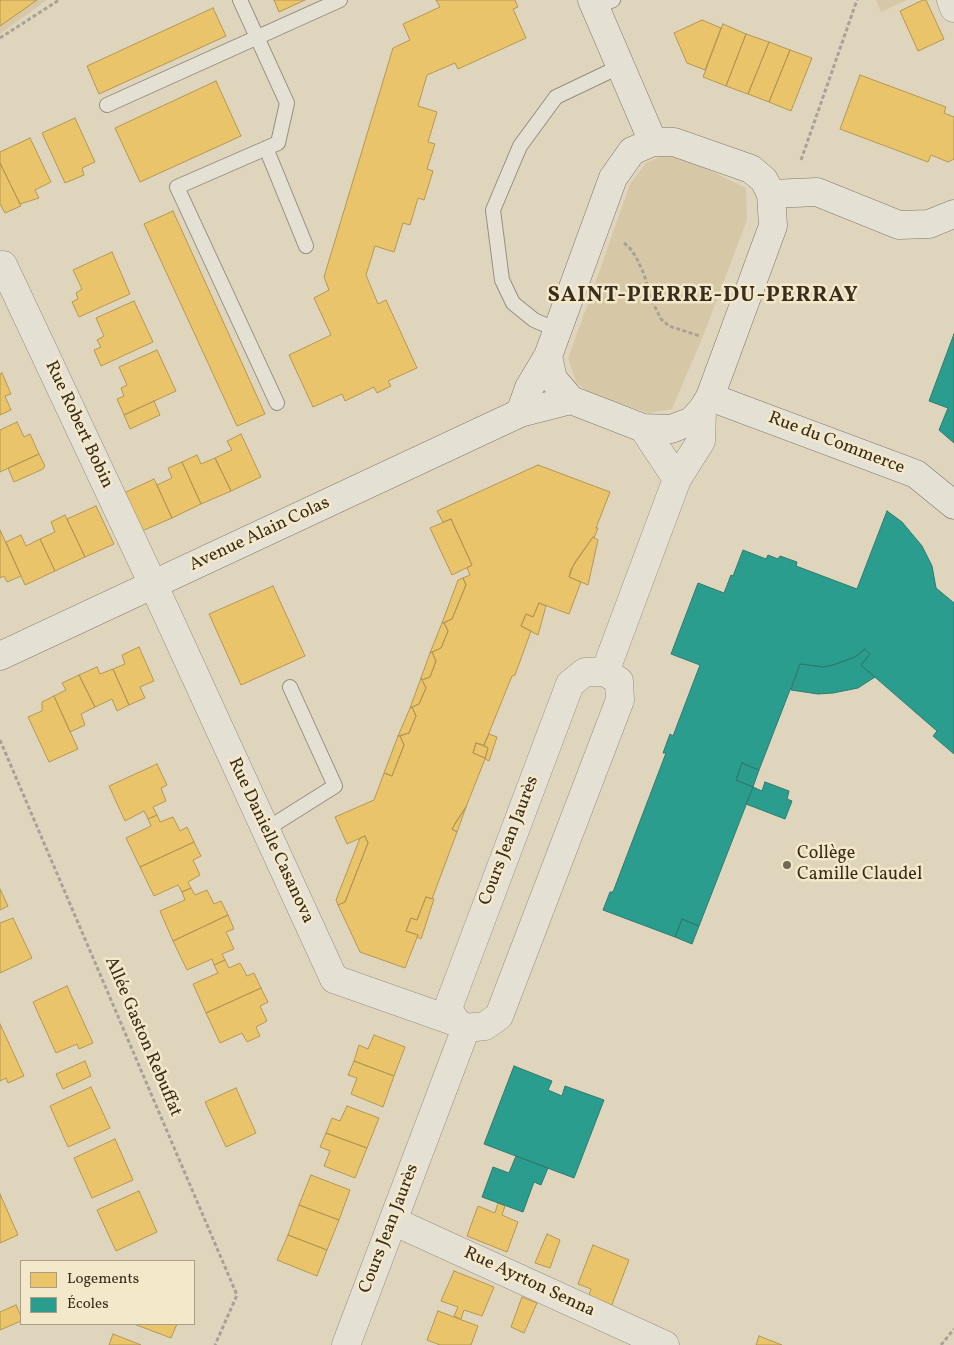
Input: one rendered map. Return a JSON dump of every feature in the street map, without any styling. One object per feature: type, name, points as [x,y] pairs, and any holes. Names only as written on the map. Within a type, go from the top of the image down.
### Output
[{"type":"street","points":[[950,0],[954,8]]},
{"type":"street","points":[[600,3],[621,66],[654,142]]},
{"type":"street","points":[[461,1025],[485,1026],[499,1016],[620,700],[619,681],[605,672],[677,480],[701,441],[706,404],[773,226],[771,194],[764,180],[751,169],[674,142],[654,142],[632,151],[613,178],[548,356],[529,388],[520,413]]},
{"type":"street","points":[[771,194],[817,192],[899,225],[929,224],[954,214]]},
{"type":"street","name":"Rue Robert Bobin","points":[[3,265],[153,586]]},
{"type":"street","points":[[548,356],[553,379],[572,400],[642,428],[671,429],[692,421],[706,404]]},
{"type":"street","name":"Avenue Alain Colas","points":[[0,656],[520,413],[572,400]]},
{"type":"street","name":"Rue du Commerce","points":[[706,404],[916,474],[954,506]]},
{"type":"street","points":[[642,428],[677,480]]},
{"type":"street","name":"Rue Danielle Casanova","points":[[153,586],[334,978],[461,1025]]},
{"type":"street","name":"Cours Jean Jaurès","points":[[346,1345],[393,1221],[461,1025],[448,1008],[570,684],[585,672],[605,672]]},
{"type":"street","name":"Rue Ayrton Senna","points":[[393,1221],[665,1345]]},
{"type":"lane","points":[[240,0],[287,103],[278,142],[177,187],[277,403]]},
{"type":"lane","points":[[108,105],[340,0]]},
{"type":"lane","points":[[557,330],[534,320],[513,303],[502,280],[493,210],[520,146],[556,97],[621,66]]},
{"type":"lane","points":[[266,148],[306,246]]},
{"type":"lane","points":[[265,830],[335,786],[290,687]]},
{"type":"path","points":[[0,38],[60,0]]},
{"type":"path","points":[[771,194],[800,164],[857,0]]},
{"type":"path","points":[[594,228],[615,237],[628,247],[644,274],[651,299],[661,319],[669,326],[729,346]]},
{"type":"path","name":"Allée Gaston Rebuffat","points":[[0,740],[237,1295],[215,1345]]},
{"type":"path","points":[[940,1345],[954,1329]]},
{"type":"shaded area","points":[[0,0],[47,0],[0,34]]},
{"type":"shaded area","points":[[876,0],[907,0],[881,12]]},
{"type":"shaded area","points":[[662,156],[685,158],[746,188],[747,220],[703,336],[672,409],[649,413],[589,393],[576,382],[568,358],[630,184],[646,163]]},
{"type":"building: Logements","points":[[0,0],[37,0],[0,26]]},
{"type":"building: Logements","points":[[274,0],[305,0],[279,12]]},
{"type":"building: Logements","points":[[436,0],[515,0],[518,7],[513,9],[526,38],[458,69],[455,63],[427,75],[418,106],[437,112],[428,142],[435,144],[427,169],[433,171],[424,200],[418,198],[410,225],[403,223],[394,252],[375,246],[366,275],[378,304],[386,300],[417,368],[388,381],[391,386],[377,393],[374,387],[345,401],[342,394],[313,407],[289,355],[331,335],[314,298],[329,290],[324,277],[393,48],[410,40],[403,24],[440,7]]},
{"type":"building: Logements","points":[[926,0],[944,39],[918,51],[900,11]]},
{"type":"building: Logements","points":[[213,8],[226,36],[99,94],[87,66]]},
{"type":"building: Logements","points":[[702,20],[721,28],[705,70],[687,63],[674,33]]},
{"type":"building: Logements","points":[[723,24],[746,34],[726,86],[703,77]]},
{"type":"building: Logements","points":[[746,34],[769,42],[748,94],[726,86]]},
{"type":"building: Logements","points":[[769,42],[790,50],[769,102],[748,94]]},
{"type":"building: Logements","points":[[790,50],[812,58],[791,111],[769,102]]},
{"type":"building: Logements","points":[[860,75],[946,107],[944,113],[954,117],[954,159],[948,162],[931,155],[928,162],[840,129]]},
{"type":"building: Logements","points":[[216,81],[241,136],[140,182],[115,128]]},
{"type":"building: Logements","points":[[75,118],[95,162],[82,168],[84,175],[65,183],[42,133]]},
{"type":"building: Logements","points":[[30,138],[51,182],[35,190],[39,198],[20,204],[0,163],[0,152]]},
{"type":"building: Logements","points":[[0,163],[21,206],[5,213],[0,204]]},
{"type":"building: Logements","points":[[173,211],[265,414],[237,426],[144,224]]},
{"type":"building: Logements","points":[[112,252],[130,294],[79,317],[72,302],[78,299],[76,293],[82,289],[73,270]]},
{"type":"building: Logements","points":[[134,301],[153,342],[101,366],[94,350],[101,347],[97,340],[104,336],[96,318]]},
{"type":"building: Logements","points":[[157,350],[176,391],[124,415],[117,399],[124,396],[121,388],[127,385],[119,367]]},
{"type":"building: Logements","points":[[2,373],[11,394],[5,396],[11,410],[0,415],[0,374]]},
{"type":"building: Logements","points":[[154,401],[160,415],[130,429],[124,415]]},
{"type":"building: Logements","points":[[17,422],[24,437],[30,434],[39,454],[0,472],[0,430]]},
{"type":"building: Logements","points":[[241,434],[261,477],[231,491],[215,458],[232,450],[227,441]]},
{"type":"building: Logements","points":[[39,454],[45,466],[43,469],[14,482],[8,468]]},
{"type":"building: Logements","points":[[197,455],[201,464],[215,458],[231,491],[201,504],[182,462]]},
{"type":"building: Logements","points":[[182,462],[201,504],[172,518],[157,485],[172,478],[168,468]]},
{"type":"building: Logements","points":[[538,465],[610,492],[594,538],[571,569],[569,577],[581,582],[569,614],[539,603],[533,617],[526,614],[521,626],[531,631],[515,675],[512,676],[484,745],[476,743],[473,753],[485,759],[466,807],[452,829],[457,832],[432,899],[426,897],[417,920],[411,918],[406,931],[418,935],[405,968],[360,952],[338,905],[345,902],[368,843],[365,836],[347,844],[335,817],[374,800],[384,773],[392,776],[404,745],[400,736],[409,733],[416,716],[412,707],[419,704],[426,688],[422,680],[430,677],[436,661],[432,652],[441,648],[448,631],[444,623],[452,619],[466,585],[463,578],[470,575],[467,568],[472,565],[451,519],[443,522],[437,511]]},
{"type":"building: Logements","points":[[154,479],[172,518],[142,531],[124,493]]},
{"type":"building: Logements","points":[[96,506],[114,544],[85,557],[67,519]]},
{"type":"building: Logements","points":[[65,515],[85,557],[55,571],[40,539],[55,532],[51,522]]},
{"type":"building: Logements","points":[[451,519],[472,565],[452,575],[430,528]]},
{"type":"building: Logements","points":[[0,530],[21,576],[7,582],[4,576],[0,578]]},
{"type":"building: Logements","points":[[21,535],[26,546],[40,539],[55,571],[25,585],[6,542]]},
{"type":"building: Logements","points":[[593,537],[598,540],[588,585],[569,577],[575,562]]},
{"type":"building: Logements","points":[[463,578],[466,585],[452,619],[442,623],[458,580]]},
{"type":"building: Logements","points":[[273,586],[305,656],[241,685],[209,614]]},
{"type":"building: Logements","points":[[539,603],[546,606],[538,635],[521,626],[526,614],[533,617]]},
{"type":"building: Logements","points":[[442,623],[444,623],[448,631],[441,648],[430,653]]},
{"type":"building: Logements","points":[[139,647],[154,681],[140,687],[145,698],[129,705],[113,669],[125,664],[122,655]]},
{"type":"building: Logements","points":[[432,652],[436,661],[430,677],[422,680],[421,678]]},
{"type":"building: Logements","points":[[97,667],[100,674],[113,669],[129,705],[117,711],[112,699],[95,707],[79,675]]},
{"type":"building: Logements","points":[[79,675],[95,707],[81,714],[85,725],[70,732],[54,696],[66,690],[62,683]]},
{"type":"building: Logements","points":[[421,678],[426,688],[419,704],[410,708]]},
{"type":"building: Logements","points":[[54,696],[78,749],[49,762],[28,717],[42,711],[42,702]]},
{"type":"building: Logements","points":[[412,707],[416,716],[409,733],[398,736],[410,708]]},
{"type":"building: Logements","points":[[489,734],[497,737],[489,761],[485,759],[488,748],[484,745]]},
{"type":"building: Logements","points":[[398,736],[400,736],[404,745],[392,776],[384,773]]},
{"type":"building: Logements","points":[[476,743],[488,748],[485,758],[473,753]]},
{"type":"building: Logements","points":[[157,764],[167,785],[161,788],[166,801],[153,807],[157,815],[148,819],[144,811],[125,821],[109,786]]},
{"type":"building: Logements","points":[[466,807],[457,832],[452,829]]},
{"type":"building: Logements","points":[[157,815],[160,822],[173,817],[180,831],[187,827],[194,842],[140,867],[126,838],[151,826],[148,819]]},
{"type":"building: Logements","points":[[365,836],[368,843],[345,902],[338,905],[336,900],[360,838]]},
{"type":"building: Logements","points":[[194,842],[201,856],[193,860],[200,875],[188,882],[191,888],[182,892],[178,885],[154,896],[140,867]]},
{"type":"building: Logements","points":[[191,888],[195,895],[207,890],[214,904],[221,901],[228,915],[173,941],[160,911],[185,900],[182,892]]},
{"type":"building: Logements","points":[[0,889],[8,906],[0,910]]},
{"type":"building: Logements","points":[[426,897],[434,899],[421,939],[417,937],[418,935],[406,931],[411,918],[417,920]]},
{"type":"building: Logements","points":[[228,915],[234,929],[226,932],[234,949],[222,954],[225,960],[214,965],[212,959],[187,970],[173,941]]},
{"type":"building: Logements","points":[[13,918],[32,958],[0,973],[0,923]]},
{"type":"building: Logements","points":[[225,960],[229,968],[240,963],[247,976],[254,973],[261,988],[206,1013],[193,984],[218,973],[214,965]]},
{"type":"building: Logements","points":[[67,986],[93,1043],[79,1049],[77,1044],[56,1053],[33,1002]]},
{"type":"building: Logements","points":[[261,988],[268,1002],[260,1006],[267,1021],[256,1027],[260,1036],[247,1042],[242,1033],[220,1043],[206,1013]]},
{"type":"building: Logements","points":[[0,1024],[24,1076],[8,1083],[6,1078],[0,1081]]},
{"type":"building: Logements","points":[[374,1035],[405,1047],[394,1076],[354,1061],[359,1045],[368,1049]]},
{"type":"building: Logements","points":[[85,1061],[91,1076],[63,1089],[56,1074]]},
{"type":"building: Logements","points":[[354,1061],[394,1076],[383,1107],[351,1094],[357,1078],[348,1075]]},
{"type":"building: Logements","points":[[91,1087],[110,1128],[68,1147],[50,1106]]},
{"type":"building: Logements","points":[[236,1088],[256,1133],[226,1147],[205,1102]]},
{"type":"building: Logements","points":[[347,1106],[379,1118],[367,1148],[326,1133],[332,1118],[340,1121]]},
{"type":"building: Logements","points":[[326,1133],[367,1148],[355,1178],[324,1166],[330,1151],[320,1147]]},
{"type":"building: Logements","points":[[115,1139],[133,1180],[92,1198],[74,1158]]},
{"type":"building: Logements","points":[[311,1175],[350,1190],[339,1220],[299,1205]]},
{"type":"building: Logements","points":[[139,1191],[157,1232],[116,1251],[97,1210]]},
{"type":"building: Logements","points":[[0,1194],[18,1235],[0,1243]]},
{"type":"building: Logements","points":[[498,1203],[505,1206],[502,1215],[518,1222],[507,1252],[467,1236],[478,1206],[495,1213]]},
{"type":"building: Logements","points":[[299,1205],[339,1220],[327,1250],[288,1235]]},
{"type":"building: Logements","points":[[547,1234],[560,1240],[550,1268],[535,1263]]},
{"type":"building: Logements","points":[[288,1235],[327,1250],[317,1276],[277,1260]]},
{"type":"building: Logements","points":[[593,1245],[629,1260],[611,1307],[588,1298],[591,1289],[578,1284]]},
{"type":"building: Logements","points":[[454,1271],[494,1287],[482,1316],[464,1310],[461,1319],[454,1316],[458,1307],[441,1301]]},
{"type":"building: Logements","points":[[522,1297],[537,1303],[524,1333],[511,1327]]},
{"type":"building: Logements","points":[[16,1305],[20,1314],[20,1321],[0,1330],[0,1312]]},
{"type":"building: Logements","points":[[438,1311],[478,1326],[471,1345],[440,1345],[427,1340]]},
{"type":"building: Logements","points":[[137,1325],[177,1325],[171,1338]]},
{"type":"building: Logements","points":[[113,1334],[141,1345],[109,1345]]},
{"type":"building: Logements","points":[[759,1336],[782,1345],[756,1345]]},
{"type":"building: Écoles","points":[[954,334],[954,443],[939,430],[948,408],[929,401]]},
{"type":"building: Écoles","points":[[887,511],[902,522],[922,546],[932,566],[936,588],[954,603],[954,754],[933,736],[937,731],[861,665],[870,654],[865,649],[855,657],[833,665],[823,667],[800,664],[759,770],[742,763],[736,780],[753,787],[699,926],[682,919],[675,937],[603,910],[610,892],[613,892],[666,753],[663,753],[670,734],[673,736],[700,665],[671,654],[698,583],[724,593],[743,550],[766,559],[768,555],[778,559],[780,556],[797,562],[796,566],[857,589]]},
{"type":"building: Écoles","points":[[865,649],[870,654],[861,665],[875,677],[858,688],[818,694],[791,690],[800,664],[823,667],[833,665],[855,657]]},
{"type":"building: Écoles","points":[[742,763],[759,770],[753,787],[736,780]]},
{"type":"building: Écoles","points":[[765,782],[789,791],[787,799],[792,801],[785,819],[746,804],[753,787],[762,791]]},
{"type":"building: Écoles","points":[[682,919],[699,926],[692,944],[675,937]]},
{"type":"building: Écoles","points":[[514,1066],[552,1081],[548,1090],[562,1096],[565,1086],[604,1100],[574,1178],[484,1144]]},
{"type":"building: Écoles","points":[[516,1156],[548,1168],[541,1185],[534,1182],[523,1212],[482,1197],[493,1167],[509,1173]]},
{"type":"place","name":"Collège Camille Claudel","points":[[787,865]]},
{"type":"district","name":"SAINT-PIERRE-DU-PERRAY","points":[[703,297]]}]
